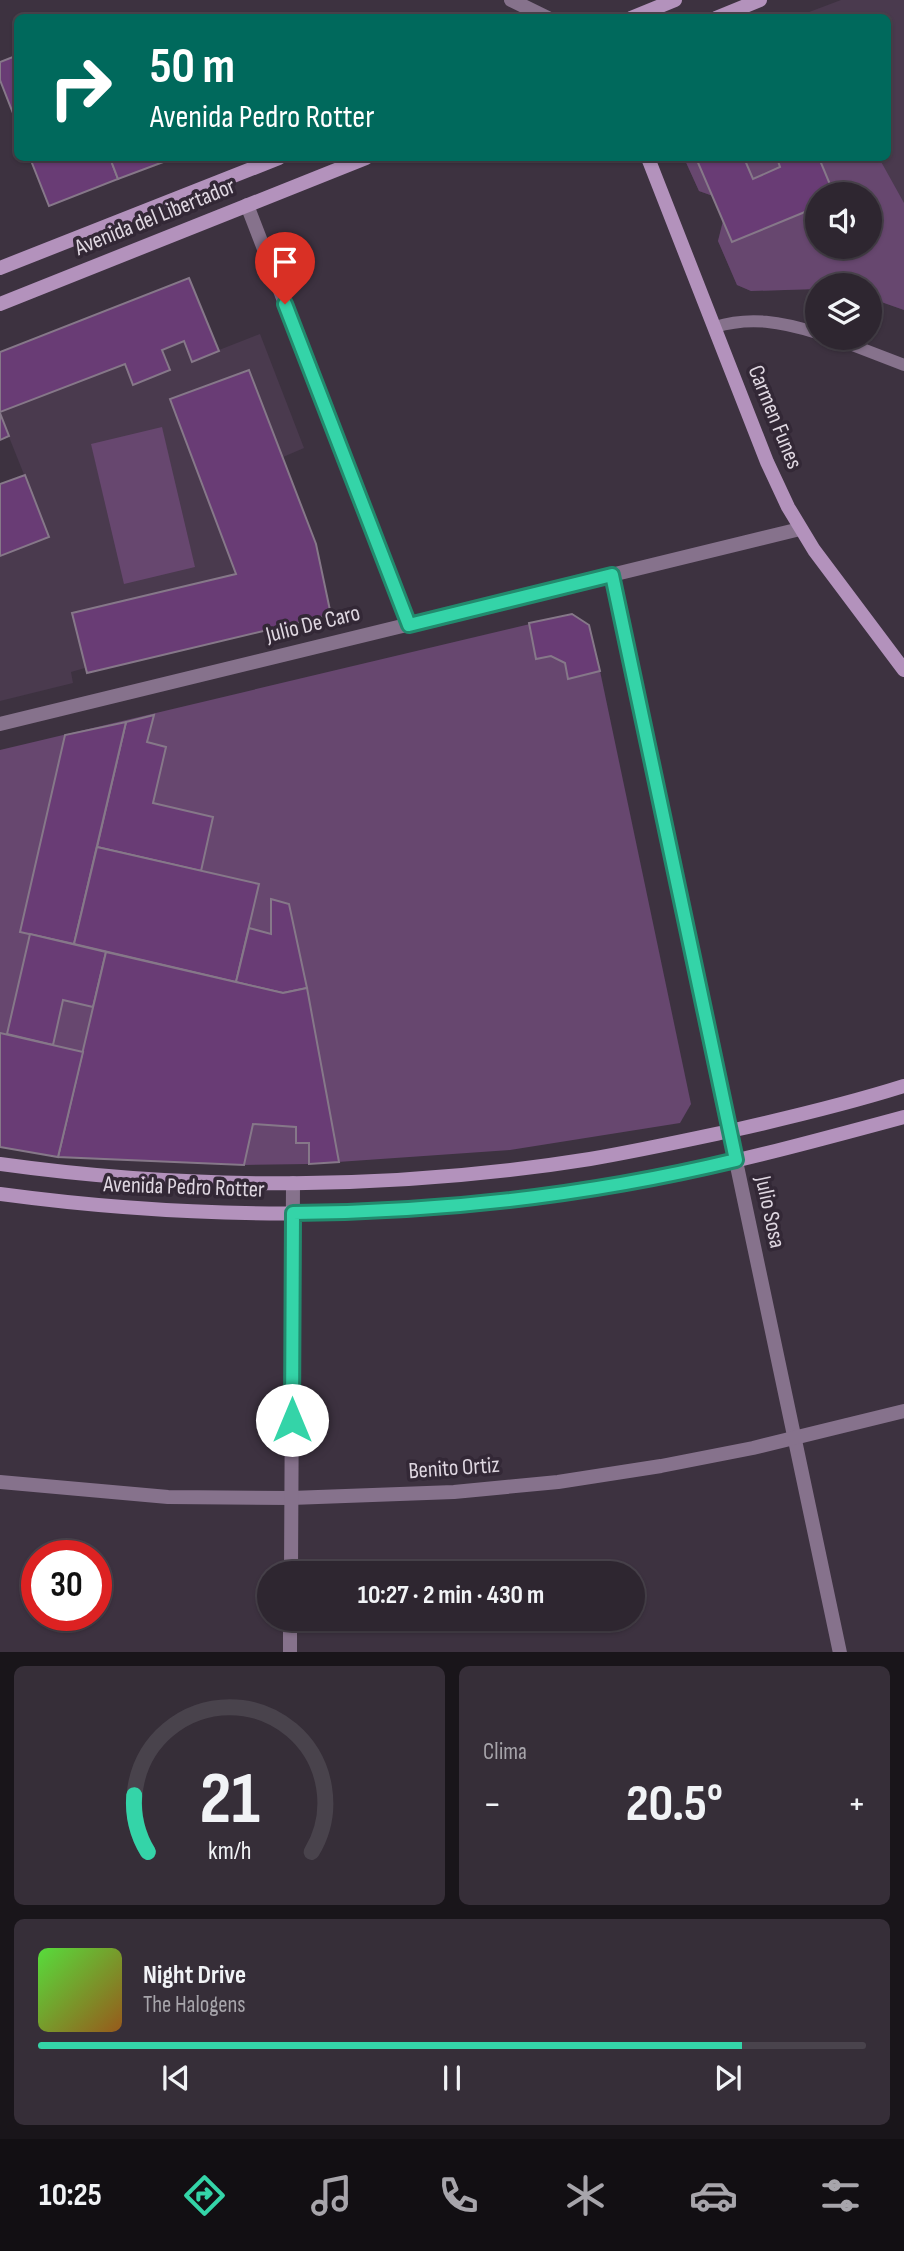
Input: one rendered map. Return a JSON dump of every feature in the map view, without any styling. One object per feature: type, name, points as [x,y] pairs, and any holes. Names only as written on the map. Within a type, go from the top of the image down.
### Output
[{"type":"main road","points":[[641,14],[675,0]]},
{"type":"main road","points":[[726,14],[760,0]]},
{"type":"main road","name":"Avenida del Libertador","points":[[0,268],[271,161]]},
{"type":"main road","name":"Avenida del Libertador","points":[[0,304],[358,161]]},
{"type":"main road","name":"Carmen Funes","points":[[649,161],[767,461],[800,529],[904,670]]},
{"type":"main road","name":"Avenida Pedro Rotter","points":[[0,1164],[132,1177],[293,1183],[433,1177],[536,1166],[637,1151],[840,1105],[904,1086]]},
{"type":"main road","name":"Avenida Pedro Rotter","points":[[0,1194],[121,1209],[212,1213],[293,1213],[439,1207],[544,1196],[647,1180],[904,1117]]},
{"type":"street","points":[[511,0],[540,14]]},
{"type":"street","points":[[247,205],[409,625]]},
{"type":"street","name":"Julio De Caro","points":[[0,724],[800,529]]},
{"type":"street","name":"Julio Sosa","points":[[612,575],[840,1652]]},
{"type":"street","points":[[290,1561],[293,1183]]},
{"type":"street","name":"Benito Ortiz","points":[[0,1482],[168,1497],[291,1498],[454,1492],[558,1482],[709,1457],[904,1411]]},
{"type":"street","points":[[290,1631],[290,1652]]},
{"type":"lane","points":[[715,327],[757,320],[805,330]]},
{"type":"lane","points":[[865,350],[904,365]]},
{"type":"shaded area","points":[[841,0],[904,0],[904,310],[882,302],[882,273],[805,273],[805,289],[751,291],[737,285],[718,241],[723,221],[713,196],[699,191],[685,161],[891,161],[891,14],[804,14]]},
{"type":"shaded area","points":[[685,161],[881,161],[904,203],[904,310],[882,302],[882,273],[805,273],[805,289],[751,291],[737,285],[718,241],[723,221],[713,196],[699,191]]},
{"type":"shaded area","points":[[189,278],[219,350],[260,334],[304,448],[283,457],[316,544],[331,615],[87,673],[85,668],[71,672],[73,683],[0,701],[0,556],[49,537],[9,437],[0,440],[0,352]]},
{"type":"shaded area","points":[[162,427],[195,567],[124,584],[91,444]]},
{"type":"shaded area","points":[[572,614],[589,625],[600,671],[691,1104],[680,1123],[510,1150],[309,1164],[244,1165],[0,1147],[0,750]]},
{"type":"building","points":[[14,57],[14,116],[0,80],[0,62]]},
{"type":"building","points":[[31,161],[111,161],[118,179],[49,206]]},
{"type":"building","points":[[111,161],[166,161],[118,179]]},
{"type":"building","points":[[697,161],[745,161],[753,179],[780,167],[778,161],[820,161],[829,182],[805,182],[805,212],[732,242]]},
{"type":"building","points":[[189,278],[219,351],[192,362],[184,341],[162,350],[170,370],[133,385],[125,364],[0,412],[0,352]]},
{"type":"building","points":[[249,370],[316,544],[331,615],[87,673],[72,613],[236,574],[170,399]]},
{"type":"building","points":[[0,413],[9,436],[0,440]]},
{"type":"building","points":[[25,475],[49,537],[0,556],[0,484]]},
{"type":"building","points":[[572,614],[589,625],[600,671],[568,679],[565,663],[551,656],[536,659],[529,623]]},
{"type":"building","points":[[154,715],[147,742],[166,747],[153,803],[213,817],[201,871],[97,847],[126,722]]},
{"type":"building","points":[[126,722],[74,944],[20,932],[65,735]]},
{"type":"building","points":[[97,847],[259,884],[236,982],[74,944]]},
{"type":"building","points":[[271,899],[289,904],[307,988],[283,993],[236,982],[249,928],[271,934]]},
{"type":"building","points":[[30,934],[106,952],[93,1007],[63,1000],[53,1045],[7,1034]]},
{"type":"building","points":[[106,952],[283,993],[307,988],[339,1162],[309,1164],[309,1143],[296,1143],[296,1127],[253,1124],[244,1165],[58,1157]]},
{"type":"building","points":[[0,1033],[83,1052],[58,1157],[0,1147]]},
{"type":"route","points":[[285,304],[409,625],[612,575],[736,1160],[647,1180],[544,1196],[383,1211],[293,1213],[292,1420]]}]
